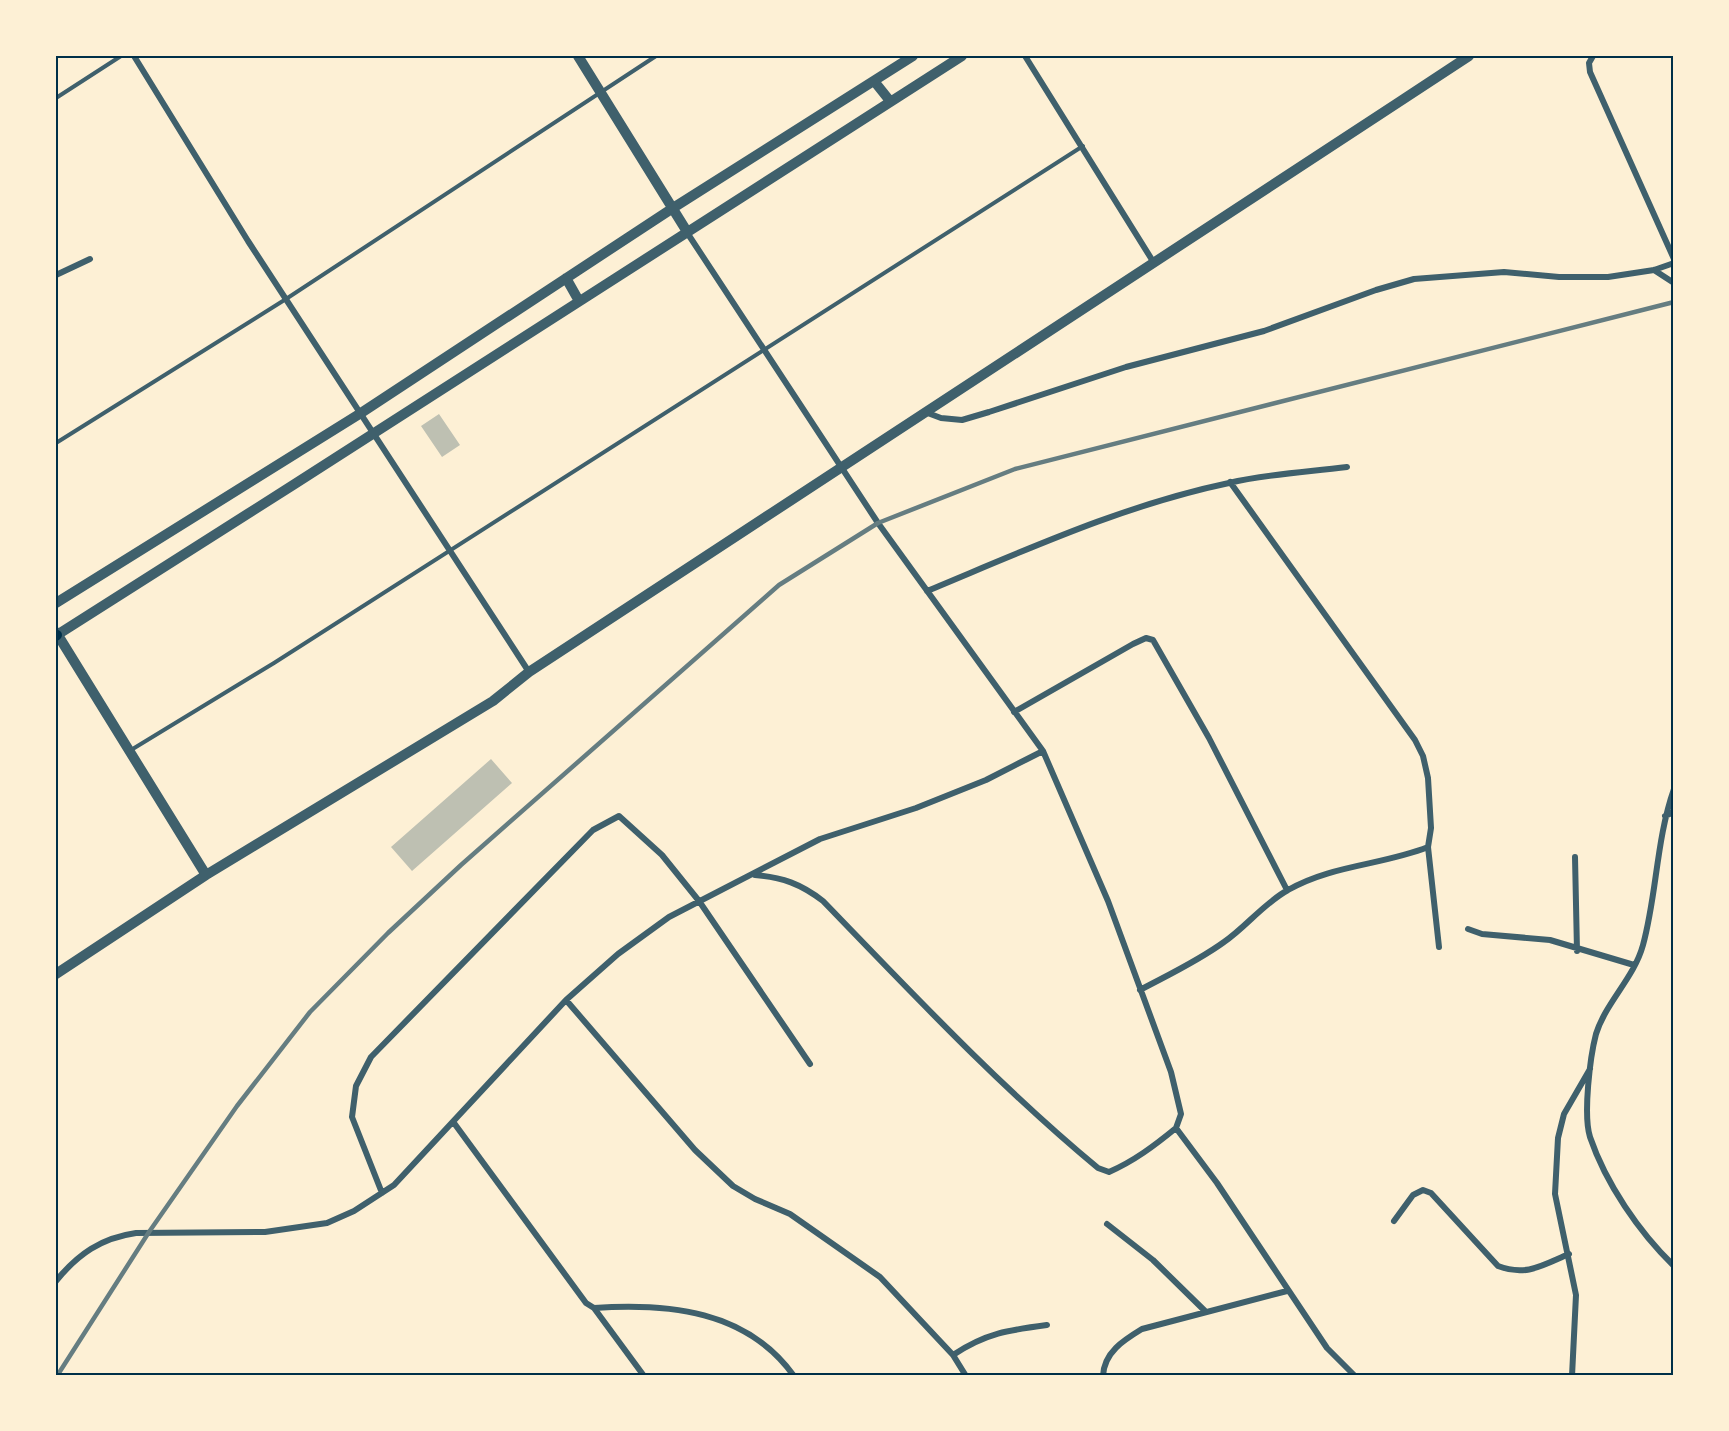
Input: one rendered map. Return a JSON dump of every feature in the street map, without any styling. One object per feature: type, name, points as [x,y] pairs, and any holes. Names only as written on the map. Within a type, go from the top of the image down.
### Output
[{"type":"street","points":[[134,56],[286,298],[529,672]]},
{"type":"street","points":[[578,56],[686,230],[767,350],[840,466],[1043,751],[1083,840],[1179,1098],[1181,1114],[1176,1128],[1143,1155],[1121,1167],[1109,1172],[1098,1168],[1022,1102],[975,1057],[823,901],[801,885],[776,877],[754,874]]},
{"type":"street","points":[[56,603],[361,413],[673,208],[913,56]]},
{"type":"street","points":[[206,875],[56,635],[376,434],[686,230],[962,56]]},
{"type":"street","points":[[1025,56],[1154,263]]},
{"type":"street","points":[[56,974],[206,875],[494,701],[529,672],[923,411],[1154,263],[1469,56]]},
{"type":"street","points":[[923,411],[940,418],[962,420],[1126,367],[1264,331],[1376,290],[1414,279],[1504,272],[1559,277],[1608,277],[1654,270],[1674,261],[1593,79],[1589,63],[1593,56]]},
{"type":"street","points":[[874,81],[890,101]]},
{"type":"street","points":[[56,275],[90,260]]},
{"type":"street","points":[[1654,270],[1674,283]]},
{"type":"street","points":[[566,278],[579,301]]},
{"type":"street","points":[[927,591],[1059,536],[1156,501],[1230,482],[1347,467]]},
{"type":"street","points":[[1230,482],[1415,740],[1423,756],[1428,778],[1431,828],[1428,847],[1439,947]]},
{"type":"street","points":[[1014,712],[1133,644],[1146,638],[1153,640],[1209,738],[1287,890]]},
{"type":"street","points":[[56,1281],[72,1261],[94,1245],[117,1236],[136,1233],[265,1232],[327,1223],[354,1211],[394,1185],[566,1000],[618,954],[660,923],[820,839],[916,808],[986,780],[1043,751]]},
{"type":"street","points":[[1674,789],[1665,816],[1643,947],[1597,1033],[1588,1102],[1589,1136],[1606,1172],[1629,1212],[1657,1250],[1674,1266]]},
{"type":"street","points":[[1665,816],[1674,812]]},
{"type":"street","points":[[382,1193],[352,1117],[356,1086],[371,1057],[593,830],[619,816],[662,855],[699,901],[810,1064]]},
{"type":"street","points":[[1140,990],[1194,962],[1224,942],[1287,890],[1355,864],[1414,853],[1428,847]]},
{"type":"street","points":[[1575,857],[1577,951]]},
{"type":"street","points":[[1467,929],[1482,934],[1550,940],[1577,951],[1634,965]]},
{"type":"street","points":[[566,1000],[695,1150],[734,1186],[755,1199],[790,1214],[880,1277],[953,1355],[966,1376]]},
{"type":"street","points":[[1572,1376],[1576,1295],[1555,1194],[1558,1138],[1564,1114],[1592,1065]]},
{"type":"street","points":[[453,1123],[578,1294],[594,1308],[644,1376]]},
{"type":"street","points":[[1176,1128],[1217,1183],[1287,1292],[1327,1348],[1355,1376]]},
{"type":"street","points":[[1394,1221],[1413,1195],[1423,1190],[1431,1193],[1498,1266],[1513,1272],[1524,1272],[1569,1254]]},
{"type":"street","points":[[1107,1224],[1154,1260],[1205,1311]]},
{"type":"street","points":[[1103,1376],[1104,1363],[1121,1342],[1143,1329],[1205,1311],[1287,1292]]},
{"type":"street","points":[[594,1308],[660,1306],[698,1312],[733,1323],[771,1350],[794,1376]]},
{"type":"street","points":[[953,1355],[975,1340],[996,1332],[1047,1325]]},
{"type":"lane","points":[[56,98],[121,56]]},
{"type":"lane","points":[[56,443],[286,298],[656,56]]},
{"type":"lane","points":[[128,752],[273,663],[450,548],[767,350],[1083,146]]},
{"type":"building","points":[[439,414],[460,445],[442,457],[421,426]]},
{"type":"building","points":[[491,759],[512,783],[412,871],[391,847]]},
{"type":"railway","points":[[57,1376],[149,1232],[237,1106],[310,1012],[388,933],[461,865],[779,585],[878,523],[1015,469],[1674,302]]}]
